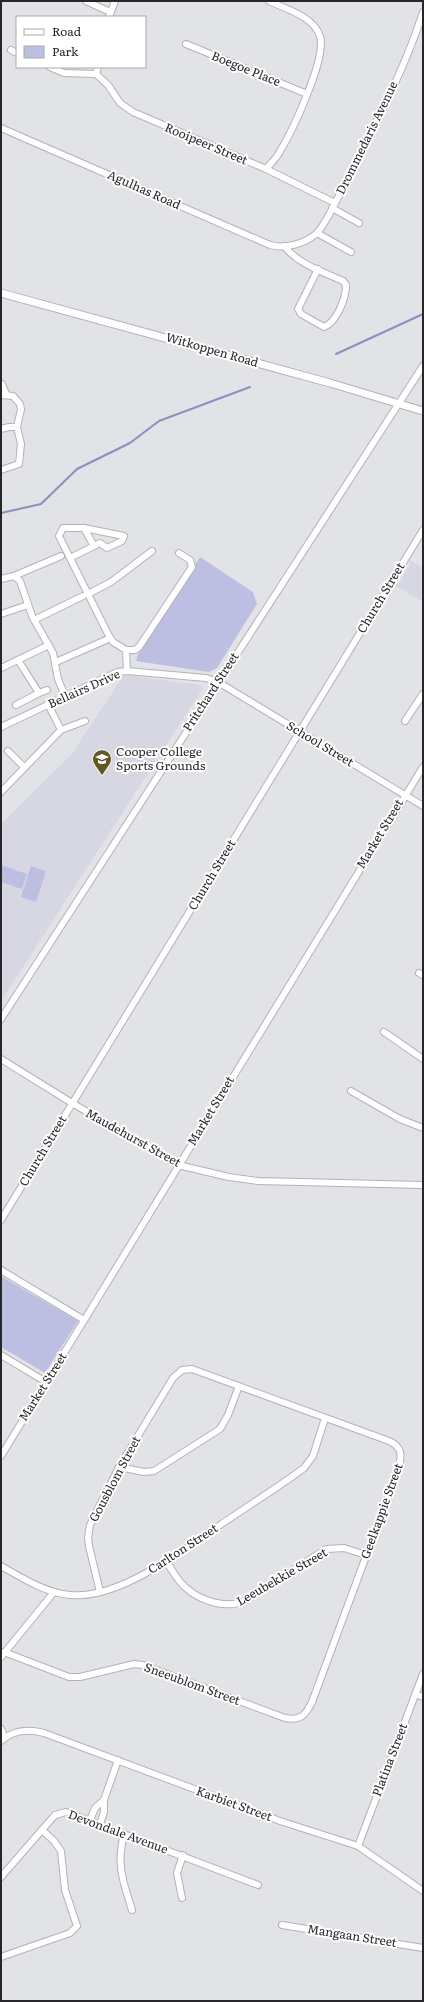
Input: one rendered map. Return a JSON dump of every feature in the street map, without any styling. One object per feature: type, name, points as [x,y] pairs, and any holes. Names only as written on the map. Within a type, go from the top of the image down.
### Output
[{"type":"main road","name":"Witkoppen Road","points":[[1,293],[330,383],[423,411]]},
{"type":"street","points":[[86,1],[110,15],[115,1]]},
{"type":"street","points":[[266,169],[279,154],[307,94],[320,54],[320,36],[310,22],[305,18],[269,1]]},
{"type":"street","name":"Drommedaris Avenue","points":[[317,233],[382,110],[413,40],[423,12]]},
{"type":"street","name":"Boegoe Place","points":[[186,44],[307,94]]},
{"type":"street","points":[[52,68],[64,73],[97,70]]},
{"type":"street","name":"Rooipeer Street","points":[[97,70],[120,103],[133,112],[266,169],[333,205],[359,223]]},
{"type":"street","name":"Agulhas Road","points":[[1,128],[270,245],[286,246]]},
{"type":"street","points":[[318,269],[298,308],[301,314],[324,327],[330,323],[344,301],[346,285],[343,281],[291,255],[286,246],[304,241],[317,233],[351,252]]},
{"type":"street","name":"Pritchard Street","points":[[1,1019],[423,366]]},
{"type":"street","points":[[1,470],[19,464],[20,444],[17,427],[20,417],[20,404],[13,396],[4,395],[2,384]]},
{"type":"street","points":[[1,429],[17,427]]},
{"type":"street","points":[[70,558],[102,543],[107,548],[122,541],[124,537],[122,535],[84,528],[66,527],[59,533],[60,540],[70,558],[86,595],[109,636],[113,642],[126,650],[138,649],[192,567],[190,560],[179,553]]},
{"type":"street","points":[[84,528],[94,546]]},
{"type":"street","name":"Church Street","points":[[1,1220],[423,530]]},
{"type":"street","points":[[34,620],[111,582],[152,551]]},
{"type":"street","points":[[1,579],[14,576],[61,556]]},
{"type":"street","points":[[14,576],[20,581],[34,620],[49,646],[56,662],[58,679],[65,696]]},
{"type":"street","points":[[1,614],[28,605]]},
{"type":"street","points":[[56,662],[106,640]]},
{"type":"street","points":[[1,668],[49,646]]},
{"type":"street","points":[[126,650],[127,670]]},
{"type":"street","points":[[18,660],[39,693]]},
{"type":"street","name":"Bellairs Drive","points":[[1,727],[117,672],[127,670],[204,678],[218,682]]},
{"type":"street","name":"School Street","points":[[218,682],[423,806]]},
{"type":"street","points":[[16,705],[47,690]]},
{"type":"street","points":[[405,721],[423,695]]},
{"type":"street","points":[[48,704],[61,730]]},
{"type":"street","points":[[1,792],[61,730],[85,721]]},
{"type":"street","points":[[8,751],[24,767]]},
{"type":"street","name":"Market Street","points":[[1,1456],[423,766]]},
{"type":"street","points":[[384,1032],[423,1059]]},
{"type":"street","name":"Maudehurst Street","points":[[1,1059],[72,1104],[178,1165],[229,1177],[258,1181],[423,1185]]},
{"type":"street","points":[[351,1091],[400,1119],[423,1128]]},
{"type":"street","points":[[1,1270],[84,1320]]},
{"type":"street","points":[[1,1355],[46,1382]]},
{"type":"street","name":"Geelkappie Street","points":[[176,1375],[184,1369],[192,1369],[393,1443],[398,1447],[402,1454],[398,1470],[309,1709]]},
{"type":"street","name":"Gousblom Street","points":[[100,1592],[89,1546],[88,1532],[119,1467],[176,1375]]},
{"type":"street","points":[[119,1467],[144,1472],[154,1471],[217,1431],[226,1420],[239,1386]]},
{"type":"street","name":"Carlton Street","points":[[1,1566],[54,1592],[71,1596],[100,1592],[133,1580],[166,1562],[304,1468],[313,1456],[325,1418]]},
{"type":"street","name":"Leeubekkie Street","points":[[166,1562],[183,1586],[190,1591],[219,1603],[233,1605],[246,1600],[326,1549],[344,1548],[366,1555]]},
{"type":"street","points":[[2,1654],[54,1592]]},
{"type":"street","name":"Sneeublom Street","points":[[2,1654],[69,1677],[80,1677],[134,1664],[142,1664],[292,1719],[300,1718],[309,1709]]},
{"type":"street","name":"Platina Street","points":[[358,1846],[423,1674]]},
{"type":"street","points":[[415,1694],[423,1697]]},
{"type":"street","points":[[1,1729],[3,1739]]},
{"type":"street","name":"Karbiet Street","points":[[3,1739],[18,1732],[37,1731],[292,1825],[358,1846],[423,1891]]},
{"type":"street","points":[[100,1824],[104,1812],[104,1800],[118,1760]]},
{"type":"street","points":[[90,1820],[95,1808],[104,1800]]},
{"type":"street","name":"Devondale Avenue","points":[[1,1877],[55,1814],[62,1812],[71,1813],[90,1820],[258,1885]]},
{"type":"street","points":[[1,1957],[70,1933],[77,1926],[65,1890],[61,1851],[54,1841],[42,1830]]},
{"type":"street","points":[[124,1834],[120,1851],[120,1864],[132,1910]]},
{"type":"street","points":[[182,1898],[177,1874],[183,1855]]},
{"type":"street","name":"Mangaan Street","points":[[282,1925],[423,1948]]},
{"type":"shaded area","points":[[409,560],[423,568],[423,602],[393,584],[399,583],[410,565]]},
{"type":"shaded area","points":[[124,675],[200,685],[203,688],[1,1001],[1,824],[71,755]]},
{"type":"green space","points":[[200,557],[253,592],[257,604],[217,668],[209,672],[136,661],[138,654]]},
{"type":"green space","points":[[1,865],[27,874],[22,889],[1,882]]},
{"type":"green space","points":[[31,866],[46,871],[36,902],[21,897]]},
{"type":"green space","points":[[1,1276],[78,1321],[45,1373],[1,1347]]},
{"type":"waterway","points":[[336,354],[423,314]]},
{"type":"waterway","points":[[1,513],[41,504],[77,469],[130,443],[159,421],[250,387]]},
{"type":"place","name":"Cooper College Sports Grounds","points":[[102,776]]}]
